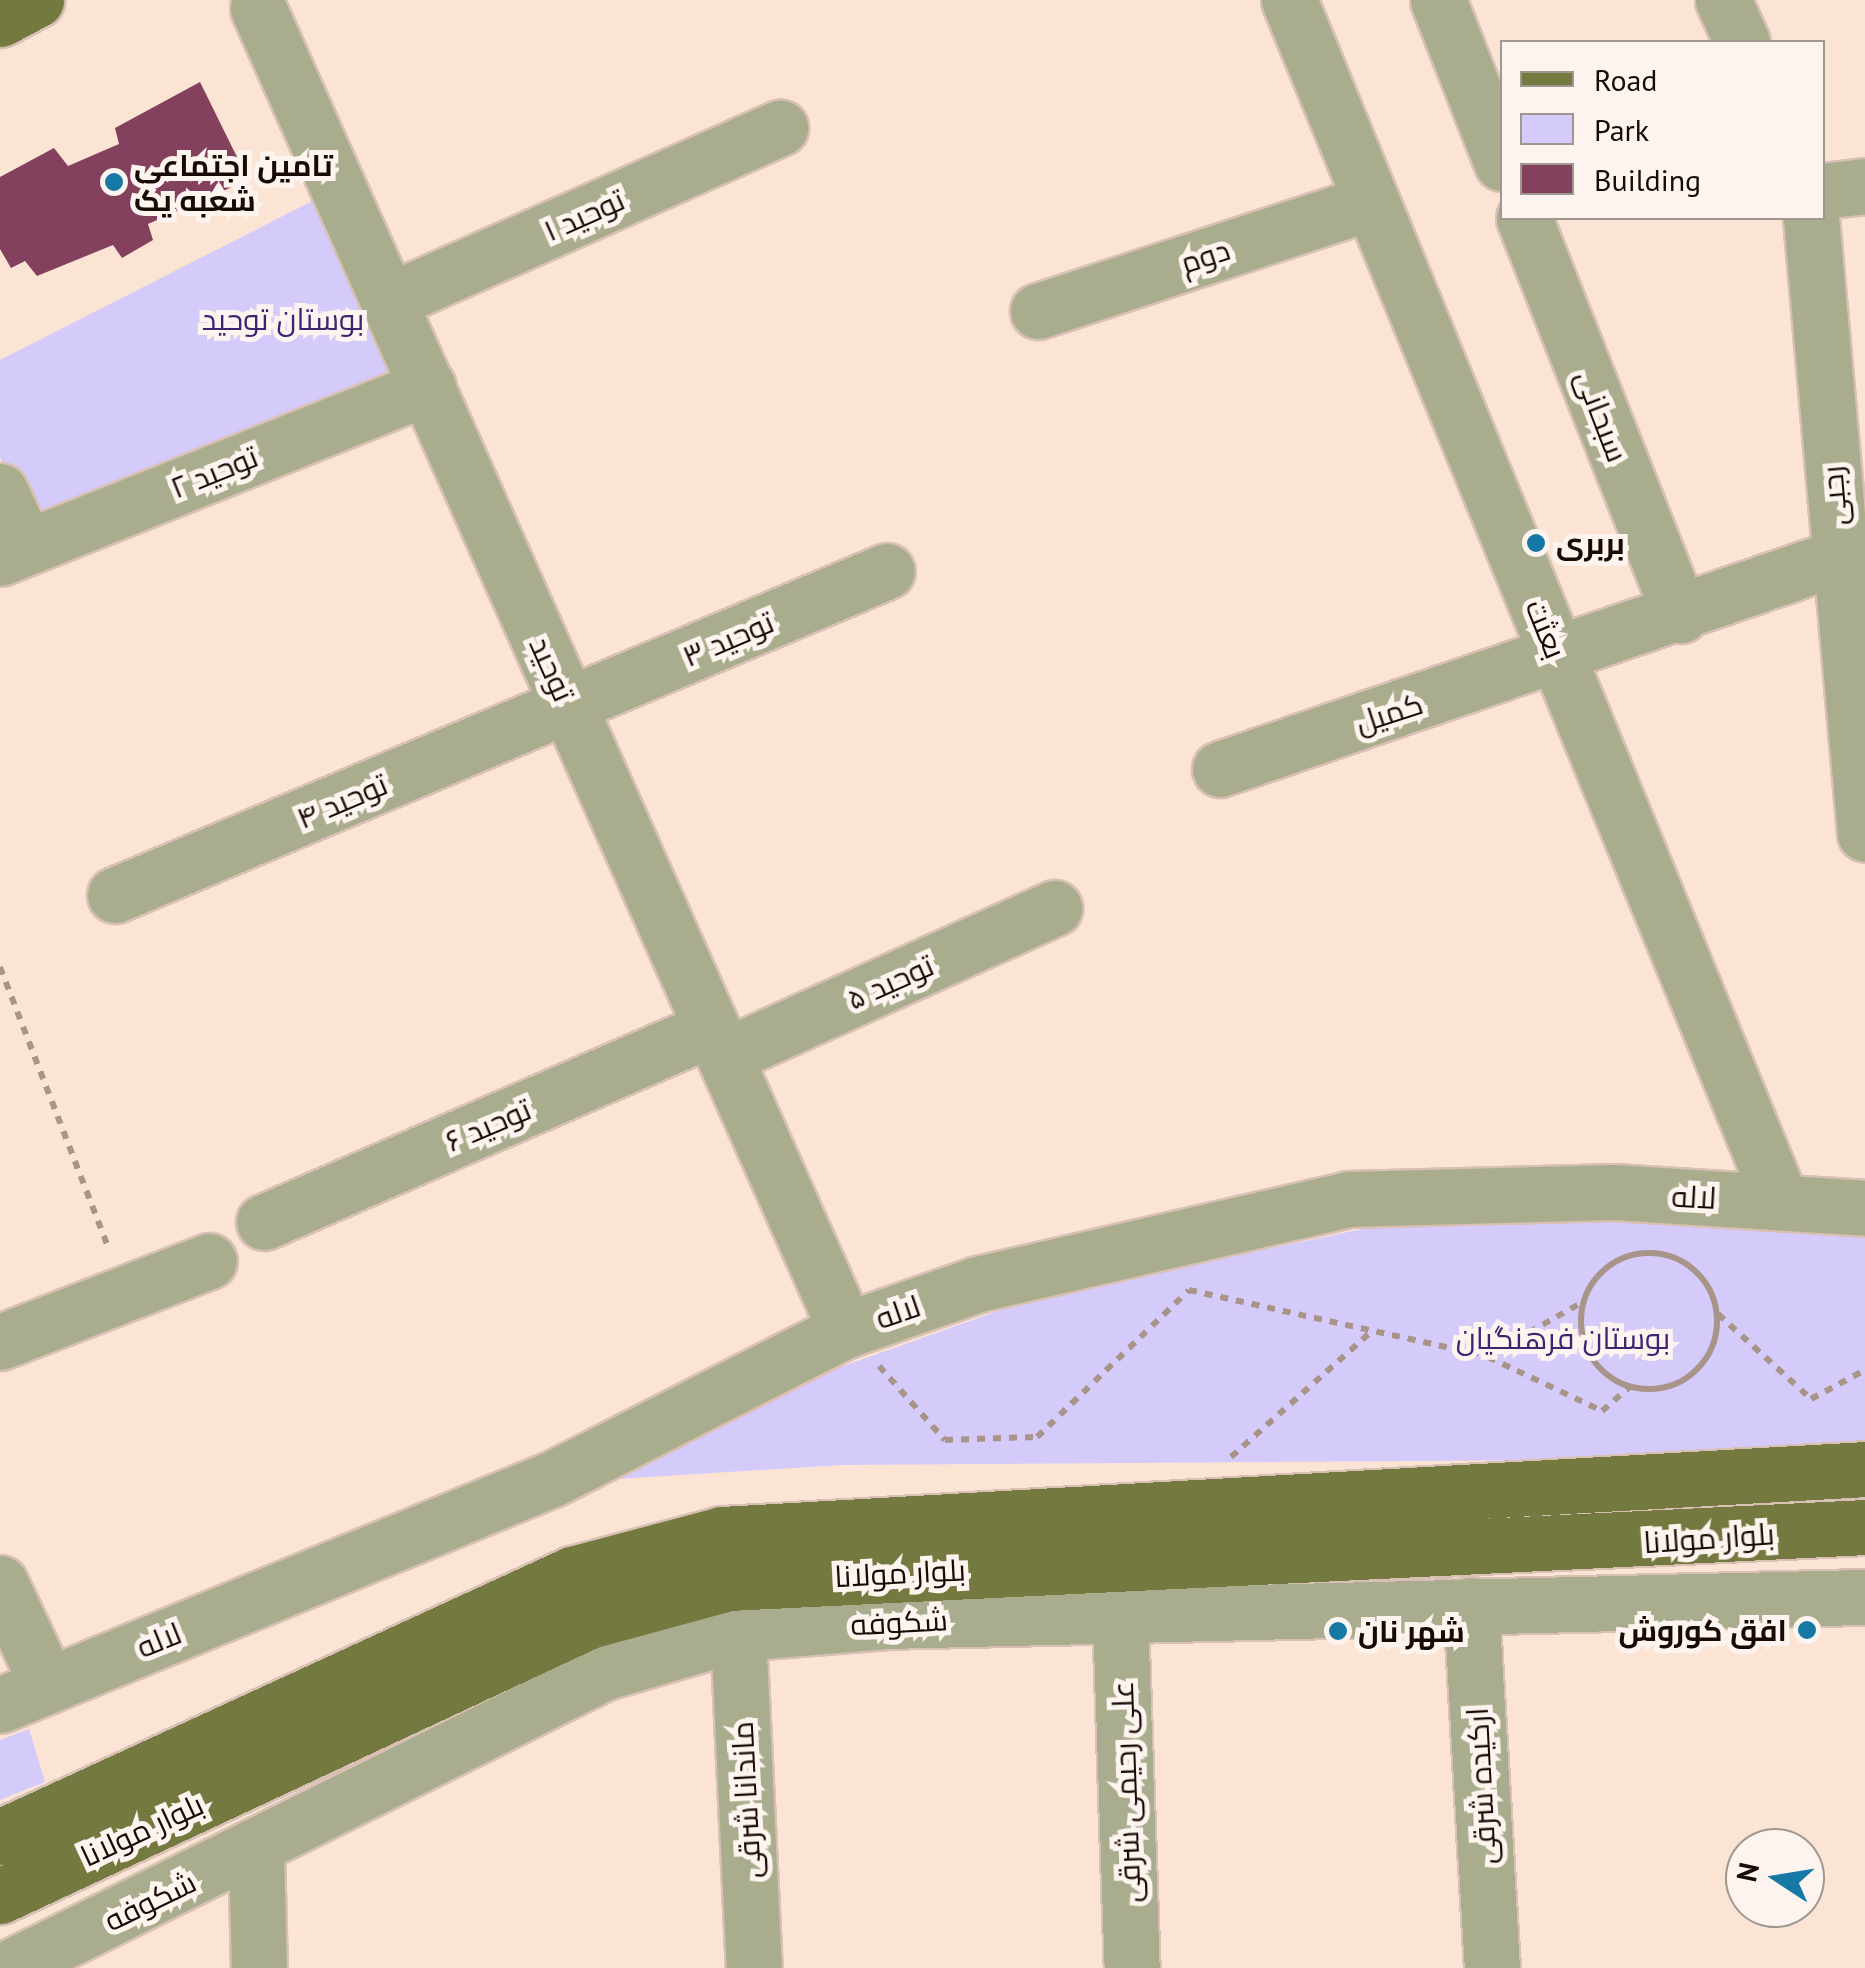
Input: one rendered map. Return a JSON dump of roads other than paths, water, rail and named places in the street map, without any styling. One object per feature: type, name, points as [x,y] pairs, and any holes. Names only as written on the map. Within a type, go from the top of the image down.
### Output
[{"type":"main road","points":[[0,19],[36,0]]},
{"type":"main road","name":"بلوار مولانا","points":[[0,1837],[572,1574],[722,1534],[1865,1469]]},
{"type":"main road","name":"بلوار مولانا","points":[[0,1896],[589,1621],[729,1583],[1865,1528]]},
{"type":"street","name":"بعثت","points":[[1289,0],[1781,1202]]},
{"type":"street","points":[[1438,0],[1500,158]]},
{"type":"street","points":[[1723,0],[1741,40]]},
{"type":"street","name":"توحید","points":[[258,8],[846,1330]]},
{"type":"street","name":"توحید ۱","points":[[389,301],[780,128]]},
{"type":"street","points":[[1825,190],[1865,186]]},
{"type":"street","name":"دوم","points":[[1038,311],[1372,202]]},
{"type":"street","name":"سبحانی","points":[[1525,220],[1680,614]]},
{"type":"street","name":"رجبی","points":[[1811,220],[1865,834]]},
{"type":"street","name":"توحید ۲","points":[[13,552],[428,388]]},
{"type":"street","points":[[0,491],[13,552]]},
{"type":"street","name":"کمیل","points":[[1220,769],[1558,658],[1839,558]]},
{"type":"street","name":"توحید ۳","points":[[569,706],[887,571]]},
{"type":"street","name":"توحید ۴","points":[[115,895],[569,706]]},
{"type":"street","name":"توحید ۵","points":[[719,1042],[1054,908]]},
{"type":"street","name":"توحید ۶","points":[[264,1222],[719,1042]]},
{"type":"street","name":"لاله","points":[[24,1695],[552,1479],[846,1330],[978,1284],[1348,1199],[1614,1192],[1865,1208]]},
{"type":"street","points":[[0,1342],[209,1261]]},
{"type":"street","points":[[0,1582],[24,1695]]},
{"type":"street","name":"شکوفه","points":[[9,1968],[256,1850],[605,1672],[738,1633],[887,1621],[1865,1597]]},
{"type":"street","name":"ارکیده شرقی","points":[[1471,1605],[1492,1968]]},
{"type":"street","name":"علی رحیمی شرقی","points":[[1120,1616],[1132,1968]]},
{"type":"street","name":"ماندانا شرقی","points":[[738,1633],[754,1968]]},
{"type":"street","points":[[256,1850],[259,1968]]},
{"type":"place","name":"تامین اجتماعی شعبه یک","points":[[114,182]]},
{"type":"place","name":"بربری","points":[[1536,543]]},
{"type":"place","name":"افق کوروش","points":[[1807,1630]]},
{"type":"place","name":"شهر نان","points":[[1338,1631]]},
{"type":"park label","name":"بوستان توحید","points":[[283,319]]},
{"type":"park label","name":"بوستان فرهنگیان","points":[[1563,1338]]}]
